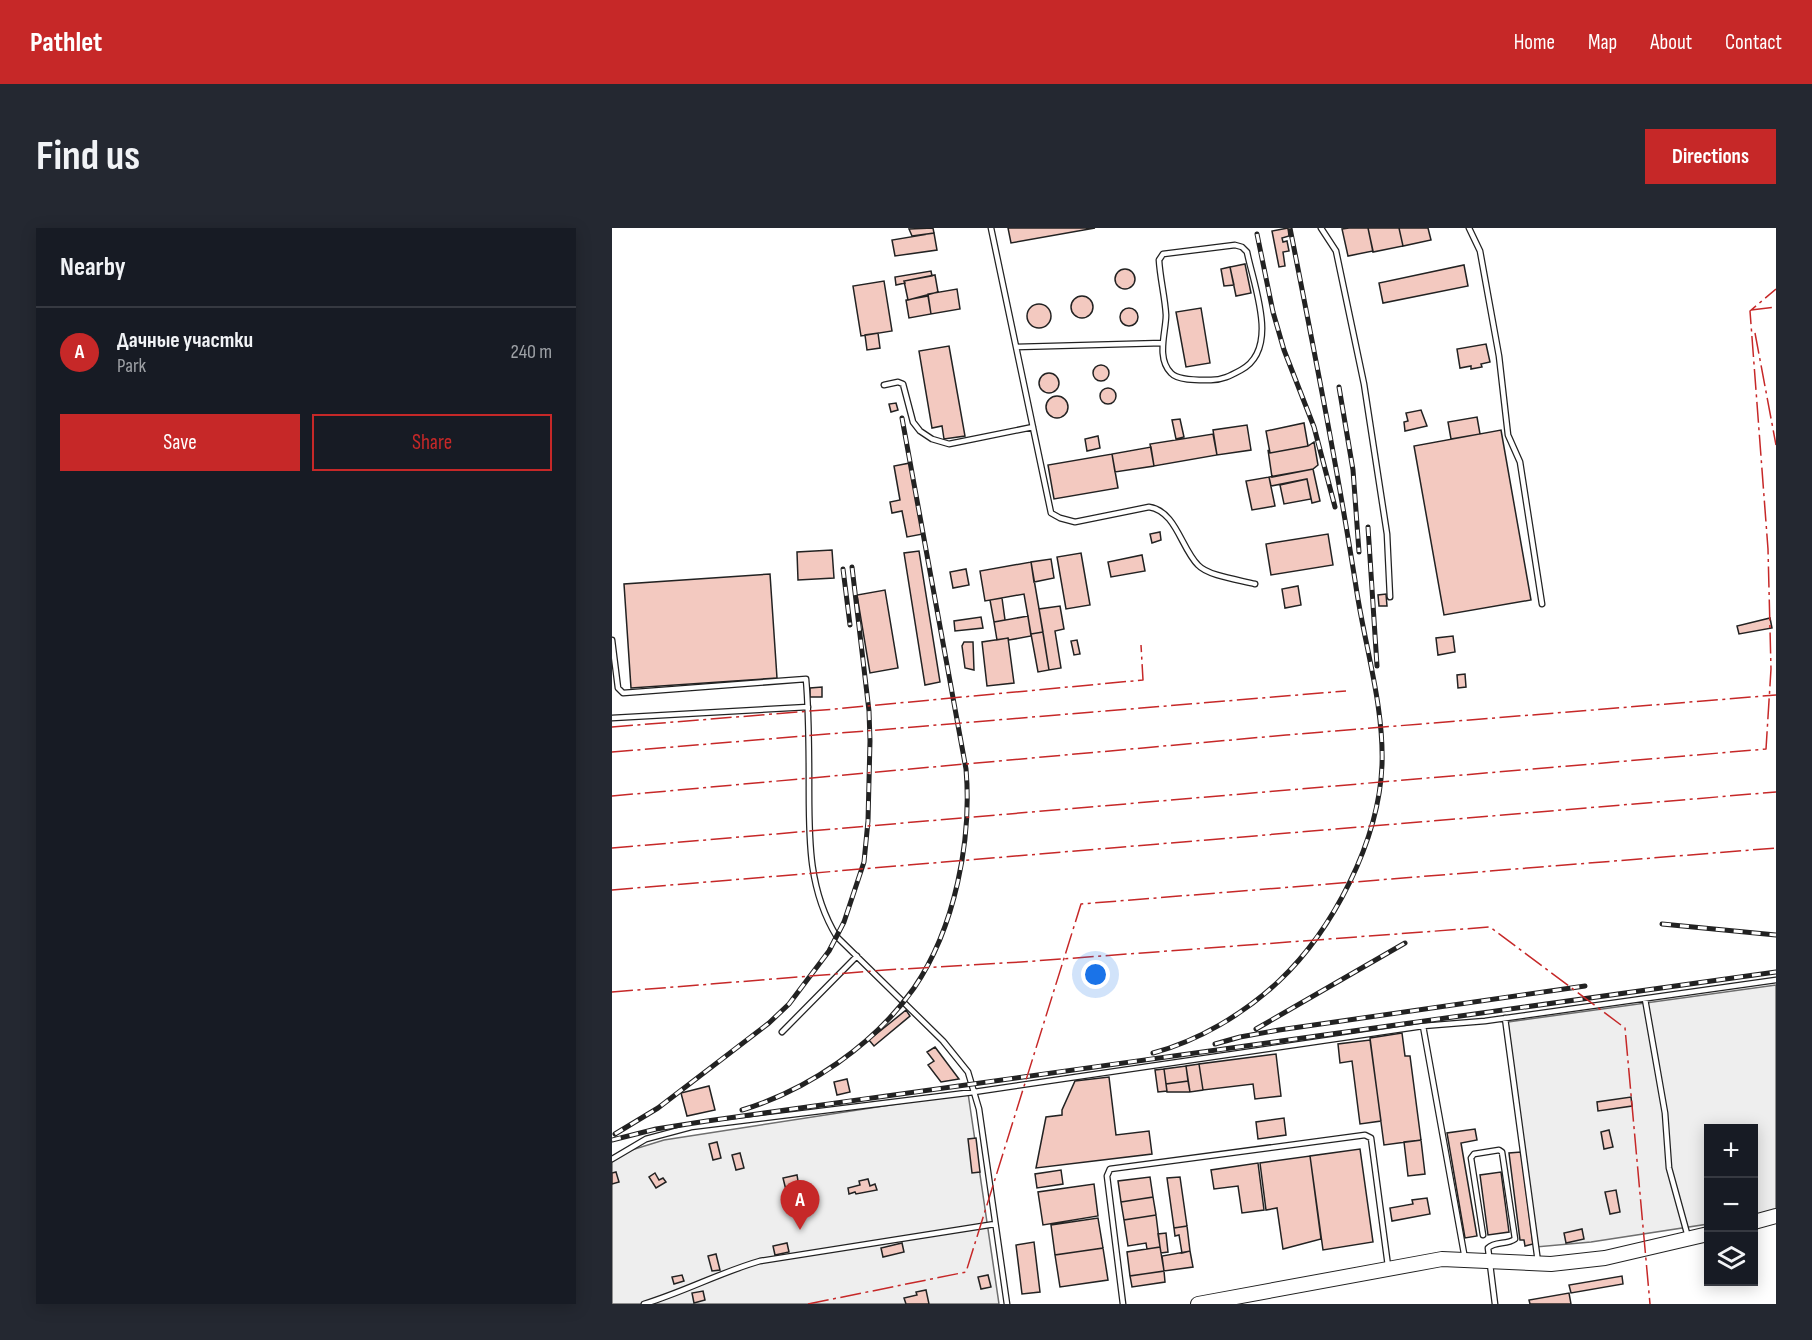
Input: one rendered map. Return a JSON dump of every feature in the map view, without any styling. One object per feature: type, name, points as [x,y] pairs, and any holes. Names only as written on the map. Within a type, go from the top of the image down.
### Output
[{"type":"main road","points":[[1758,1221],[1776,1216]]},
{"type":"main road","points":[[1198,1304],[1442,1259],[1551,1264],[1605,1258],[1704,1235]]},
{"type":"lane","points":[[991,228],[1051,513],[1075,522],[1149,507],[1156,508],[1166,514],[1197,565],[1206,571],[1255,584]]},
{"type":"lane","points":[[1321,228],[1336,251],[1364,384],[1387,534],[1390,597]]},
{"type":"lane","points":[[1469,228],[1480,251],[1499,356],[1508,435],[1520,462],[1542,604]]},
{"type":"lane","points":[[1235,245],[1242,247],[1247,252],[1263,328],[1259,351],[1250,365],[1226,378],[1210,380],[1179,377],[1170,373],[1164,359],[1163,343],[1166,314],[1159,260],[1163,254],[1235,245]]},
{"type":"lane","points":[[1016,347],[1163,343]]},
{"type":"lane","points":[[884,385],[898,382],[903,384],[913,422],[920,431],[941,442],[949,444],[1033,428]]},
{"type":"lane","points":[[612,640],[618,688],[623,693],[807,679],[809,847],[813,881],[826,919],[837,937],[949,1047],[968,1072],[979,1109],[1006,1304]]},
{"type":"lane","points":[[612,718],[808,707]]},
{"type":"lane","points":[[782,1032],[856,956]]},
{"type":"lane","points":[[612,1159],[646,1139],[691,1127],[974,1092],[1423,1026],[1505,1018],[1776,980]]},
{"type":"lane","points":[[1644,999],[1665,1113],[1669,1168],[1688,1239]]},
{"type":"lane","points":[[1505,1018],[1538,1263]]},
{"type":"lane","points":[[1423,1026],[1466,1260]]},
{"type":"lane","points":[[1124,1304],[1107,1176],[1110,1169],[1365,1135],[1371,1138],[1388,1269]]},
{"type":"lane","points":[[1483,1235],[1471,1158],[1474,1154],[1499,1149],[1503,1152],[1515,1239],[1510,1243],[1492,1244],[1488,1248],[1495,1304]]},
{"type":"lane","points":[[644,1304],[688,1289],[737,1267],[760,1261],[995,1224]]},
{"type":"shaded area","points":[[1776,985],[1776,1211],[1758,1215],[1758,1124],[1704,1124],[1704,1225],[1591,1242],[1536,1247],[1508,1022]]},
{"type":"shaded area","points":[[968,1093],[999,1304],[612,1304],[612,1156],[664,1140]]},
{"type":"building","points":[[933,228],[934,233],[912,236],[909,229]]},
{"type":"building","points":[[1008,228],[1095,228],[1011,243]]},
{"type":"building","points":[[1288,228],[1289,236],[1282,238],[1283,242],[1287,241],[1289,251],[1283,252],[1285,266],[1279,267],[1272,231]]},
{"type":"building","points":[[1368,228],[1373,251],[1348,256],[1342,229]]},
{"type":"building","points":[[1368,228],[1399,228],[1403,246],[1373,252]]},
{"type":"building","points":[[1399,228],[1428,228],[1431,240],[1403,246]]},
{"type":"building","points":[[934,233],[937,250],[895,256],[892,240]]},
{"type":"building","points":[[1245,264],[1251,293],[1236,296],[1230,267]]},
{"type":"building","points":[[1464,265],[1468,286],[1383,303],[1379,283]]},
{"type":"building","points":[[1230,267],[1234,285],[1224,286],[1221,269]]},
{"type":"building","points":[[1125,269],[1132,272],[1135,279],[1132,286],[1125,289],[1118,286],[1115,279],[1118,272]]},
{"type":"building","points":[[931,271],[932,276],[904,281],[905,283],[896,285],[895,277]]},
{"type":"building","points":[[935,275],[938,292],[908,300],[904,281]]},
{"type":"building","points":[[884,281],[892,331],[861,336],[853,286]]},
{"type":"building","points":[[957,289],[960,309],[931,314],[928,294]]},
{"type":"building","points":[[928,296],[931,314],[909,318],[906,300]]},
{"type":"building","points":[[1082,296],[1090,299],[1093,307],[1090,315],[1082,318],[1074,315],[1071,307],[1074,299]]},
{"type":"building","points":[[1039,304],[1048,307],[1051,316],[1048,325],[1039,328],[1030,325],[1027,316],[1030,307]]},
{"type":"building","points":[[1125,308],[1133,308],[1138,313],[1136,324],[1125,326],[1120,321],[1120,313]]},
{"type":"building","points":[[1201,308],[1210,363],[1186,367],[1176,312]]},
{"type":"building","points":[[878,333],[880,348],[867,350],[865,335]]},
{"type":"building","points":[[1486,344],[1490,362],[1481,364],[1482,367],[1460,368],[1457,349]]},
{"type":"building","points":[[949,346],[965,436],[944,439],[942,426],[932,428],[919,351]]},
{"type":"building","points":[[1098,365],[1104,365],[1109,373],[1107,379],[1098,381],[1093,376],[1093,370]]},
{"type":"building","points":[[1049,373],[1056,376],[1059,383],[1056,390],[1049,393],[1042,390],[1039,383],[1042,376]]},
{"type":"building","points":[[1108,388],[1116,396],[1108,404],[1100,396]]},
{"type":"building","points":[[1057,396],[1065,399],[1068,407],[1065,415],[1057,418],[1049,415],[1046,407],[1049,399]]},
{"type":"building","points":[[896,403],[898,410],[891,412],[889,404]]},
{"type":"building","points":[[1421,410],[1427,426],[1405,431],[1404,422],[1408,421],[1406,413]]},
{"type":"building","points":[[1477,417],[1480,434],[1451,439],[1448,422]]},
{"type":"building","points":[[1180,419],[1184,437],[1176,439],[1172,420]]},
{"type":"building","points":[[1304,423],[1308,446],[1270,453],[1266,431]]},
{"type":"building","points":[[1247,425],[1251,450],[1217,455],[1213,430]]},
{"type":"building","points":[[1501,430],[1531,600],[1444,615],[1414,446]]},
{"type":"building","points":[[1213,434],[1217,455],[1154,466],[1150,444]]},
{"type":"building","points":[[1098,436],[1100,448],[1087,451],[1085,439]]},
{"type":"building","points":[[1314,442],[1318,465],[1313,469],[1272,477],[1268,450],[1270,453],[1308,446]]},
{"type":"building","points":[[1151,447],[1154,466],[1115,472],[1112,454]]},
{"type":"building","points":[[1112,454],[1118,488],[1054,499],[1048,465]]},
{"type":"building","points":[[910,463],[923,534],[907,537],[902,511],[892,513],[890,502],[900,500],[894,466]]},
{"type":"building","points":[[1313,469],[1320,501],[1312,503],[1307,479],[1271,486],[1269,477]]},
{"type":"building","points":[[1269,477],[1275,506],[1252,510],[1246,481]]},
{"type":"building","points":[[1307,479],[1311,499],[1284,504],[1280,485]]},
{"type":"building","points":[[1160,532],[1161,540],[1152,543],[1150,534]]},
{"type":"building","points":[[1328,534],[1333,565],[1271,575],[1266,544]]},
{"type":"building","points":[[832,550],[834,578],[798,580],[797,552]]},
{"type":"building","points":[[919,551],[940,682],[925,685],[904,553]]},
{"type":"building","points":[[1081,553],[1090,605],[1066,609],[1057,557]]},
{"type":"building","points":[[1142,555],[1145,571],[1111,577],[1108,562]]},
{"type":"building","points":[[1051,559],[1054,578],[1034,582],[1031,562]]},
{"type":"building","points":[[1031,562],[1043,632],[1031,634],[1024,594],[985,601],[980,571]]},
{"type":"building","points":[[966,569],[969,585],[953,588],[950,572]]},
{"type":"building","points":[[770,574],[777,678],[631,688],[624,584]]},
{"type":"building","points":[[1298,586],[1301,605],[1285,608],[1282,589]]},
{"type":"building","points":[[885,590],[898,668],[870,673],[857,595]]},
{"type":"building","points":[[1386,594],[1387,606],[1379,606],[1378,595]]},
{"type":"building","points":[[1002,598],[1005,620],[994,622],[990,600]]},
{"type":"building","points":[[1060,606],[1064,629],[1055,631],[1061,668],[1049,670],[1039,609]]},
{"type":"building","points":[[1028,616],[1031,636],[997,640],[994,622]]},
{"type":"building","points":[[981,617],[983,628],[955,631],[954,621]]},
{"type":"building","points":[[1770,618],[1772,628],[1739,634],[1737,626]]},
{"type":"building","points":[[1043,632],[1049,670],[1038,672],[1031,634]]},
{"type":"building","points":[[1453,636],[1455,652],[1438,655],[1436,638]]},
{"type":"building","points":[[1008,638],[1014,683],[987,686],[982,642]]},
{"type":"building","points":[[1077,640],[1080,654],[1074,655],[1071,641]]},
{"type":"building","points":[[964,642],[973,642],[974,670],[965,668],[962,646]]},
{"type":"building","points":[[1465,674],[1466,687],[1458,688],[1457,675]]},
{"type":"building","points":[[822,687],[822,697],[810,697],[810,688]]},
{"type":"building","points":[[906,1010],[910,1016],[874,1046],[869,1040]]},
{"type":"building","points":[[1402,1033],[1405,1056],[1410,1056],[1421,1140],[1384,1145],[1370,1038]]},
{"type":"building","points":[[1370,1040],[1381,1121],[1360,1124],[1352,1061],[1340,1063],[1338,1044]]},
{"type":"building","points":[[935,1047],[959,1079],[941,1082],[928,1065],[934,1061],[927,1052]]},
{"type":"building","points":[[1276,1054],[1281,1096],[1255,1099],[1253,1084],[1203,1090],[1199,1064]]},
{"type":"building","points":[[1199,1064],[1203,1090],[1190,1092],[1186,1066]]},
{"type":"building","points":[[1186,1066],[1188,1081],[1166,1084],[1164,1069]]},
{"type":"building","points":[[1164,1069],[1167,1091],[1158,1092],[1155,1070]]},
{"type":"building","points":[[1109,1077],[1116,1135],[1149,1131],[1152,1154],[1036,1168],[1046,1117],[1062,1115],[1075,1081]]},
{"type":"building","points":[[847,1079],[850,1092],[837,1095],[834,1082]]},
{"type":"building","points":[[1188,1081],[1190,1092],[1167,1092],[1166,1084]]},
{"type":"building","points":[[709,1086],[715,1110],[687,1116],[681,1093]]},
{"type":"building","points":[[1631,1097],[1632,1106],[1598,1111],[1597,1102]]},
{"type":"building","points":[[1284,1118],[1286,1135],[1258,1139],[1256,1122]]},
{"type":"building","points":[[1475,1129],[1477,1140],[1461,1143],[1477,1236],[1465,1238],[1447,1133]]},
{"type":"building","points":[[1609,1130],[1613,1147],[1604,1149],[1601,1132]]},
{"type":"building","points":[[976,1138],[980,1172],[972,1173],[968,1139]]},
{"type":"building","points":[[1421,1140],[1425,1174],[1408,1176],[1404,1142]]},
{"type":"building","points":[[717,1142],[721,1158],[713,1160],[709,1144]]},
{"type":"building","points":[[1360,1149],[1373,1242],[1323,1250],[1310,1156]]},
{"type":"building","points":[[1521,1152],[1533,1244],[1525,1246],[1524,1240],[1520,1240],[1509,1153]]},
{"type":"building","points":[[740,1153],[744,1168],[736,1170],[732,1155]]},
{"type":"building","points":[[1310,1156],[1321,1239],[1283,1249],[1277,1208],[1266,1210],[1260,1163]]},
{"type":"building","points":[[1258,1163],[1264,1210],[1242,1213],[1238,1186],[1214,1189],[1211,1170]]},
{"type":"building","points":[[1061,1170],[1063,1184],[1037,1188],[1035,1174]]},
{"type":"building","points":[[616,1172],[619,1182],[612,1184],[612,1173]]},
{"type":"building","points":[[1501,1172],[1509,1232],[1488,1235],[1480,1175]]},
{"type":"building","points":[[655,1173],[659,1180],[663,1178],[666,1182],[656,1188],[649,1177]]},
{"type":"building","points":[[797,1175],[799,1187],[786,1190],[783,1178]]},
{"type":"building","points":[[1150,1177],[1153,1197],[1121,1202],[1118,1181]]},
{"type":"building","points":[[1180,1177],[1187,1226],[1174,1228],[1167,1178]]},
{"type":"building","points":[[868,1179],[870,1186],[875,1184],[877,1190],[849,1194],[848,1188],[860,1185],[859,1181]]},
{"type":"building","points":[[1094,1184],[1098,1216],[1043,1225],[1038,1192]]},
{"type":"building","points":[[1616,1190],[1620,1212],[1610,1214],[1605,1192]]},
{"type":"building","points":[[1153,1197],[1156,1215],[1124,1220],[1121,1202]]},
{"type":"building","points":[[1427,1198],[1430,1214],[1392,1221],[1390,1208],[1413,1204],[1412,1200]]},
{"type":"building","points":[[1156,1215],[1160,1247],[1147,1249],[1146,1243],[1128,1246],[1124,1220]]},
{"type":"building","points":[[1098,1218],[1103,1248],[1055,1255],[1051,1225]]},
{"type":"building","points":[[1187,1226],[1190,1251],[1182,1253],[1179,1235],[1175,1236],[1174,1228]]},
{"type":"building","points":[[1582,1229],[1584,1239],[1566,1243],[1564,1233]]},
{"type":"building","points":[[1166,1233],[1168,1252],[1161,1253],[1158,1234]]},
{"type":"building","points":[[1034,1242],[1040,1292],[1022,1294],[1016,1245]]},
{"type":"building","points":[[787,1243],[789,1252],[775,1255],[773,1246]]},
{"type":"building","points":[[902,1243],[904,1252],[883,1257],[881,1248]]},
{"type":"building","points":[[1160,1247],[1164,1271],[1130,1276],[1127,1252]]},
{"type":"building","points":[[1103,1248],[1108,1280],[1060,1287],[1055,1255]]},
{"type":"building","points":[[1190,1251],[1193,1267],[1164,1271],[1162,1256]]},
{"type":"building","points":[[716,1254],[720,1270],[712,1271],[708,1256]]},
{"type":"building","points":[[1164,1271],[1165,1282],[1132,1287],[1130,1276]]},
{"type":"building","points":[[682,1275],[684,1281],[674,1284],[672,1277]]},
{"type":"building","points":[[988,1275],[991,1287],[981,1289],[978,1277]]},
{"type":"building","points":[[1622,1276],[1623,1284],[1571,1293],[1569,1285]]},
{"type":"building","points":[[926,1290],[929,1304],[906,1304],[904,1298]]},
{"type":"building","points":[[703,1291],[705,1300],[694,1303],[692,1293]]},
{"type":"building","points":[[1569,1293],[1571,1304],[1530,1304],[1529,1300]]},
{"type":"railway","points":[[1153,1053],[1203,1034],[1236,1015],[1279,981],[1299,960],[1335,910],[1350,882],[1372,824],[1379,794],[1382,744],[1377,701],[1290,228]]},
{"type":"railway","points":[[1257,234],[1273,312],[1284,350],[1314,427],[1335,507]]},
{"type":"railway","points":[[1339,387],[1353,470],[1359,552]]},
{"type":"railway","points":[[742,1110],[791,1091],[815,1078],[838,1063],[880,1028],[914,988],[928,964],[940,938],[958,883],[966,825],[966,769],[902,418]]},
{"type":"railway","points":[[1368,527],[1377,666]]},
{"type":"railway","points":[[615,1134],[658,1108],[769,1023],[789,1004],[829,951],[844,922],[864,862],[868,821],[870,741],[869,711],[852,567]]},
{"type":"railway","points":[[843,569],[850,625]]},
{"type":"railway","points":[[1662,924],[1776,935]]},
{"type":"railway","points":[[1256,1029],[1405,943]]},
{"type":"railway","points":[[612,1140],[656,1129],[707,1121],[1776,972]]},
{"type":"railway","points":[[1215,1044],[1279,1030],[1585,986]]},
{"type":"power","points":[[612,848],[1766,749],[1771,669],[1768,549],[1750,311],[1776,289]]},
{"type":"power","points":[[1751,310],[1776,307]]},
{"type":"power","points":[[1755,333],[1776,445]]},
{"type":"power","points":[[612,727],[1143,680],[1141,645]]},
{"type":"power","points":[[612,752],[1346,691]]},
{"type":"power","points":[[612,796],[1286,735],[1776,695]]},
{"type":"power","points":[[612,890],[1776,792]]},
{"type":"power","points":[[808,1304],[966,1272],[1081,904],[1776,848]]},
{"type":"power","points":[[612,992],[1490,927],[1625,1028],[1650,1304]]},
{"type":"place","name":"Дачные участки","points":[[800,1230]]}]
